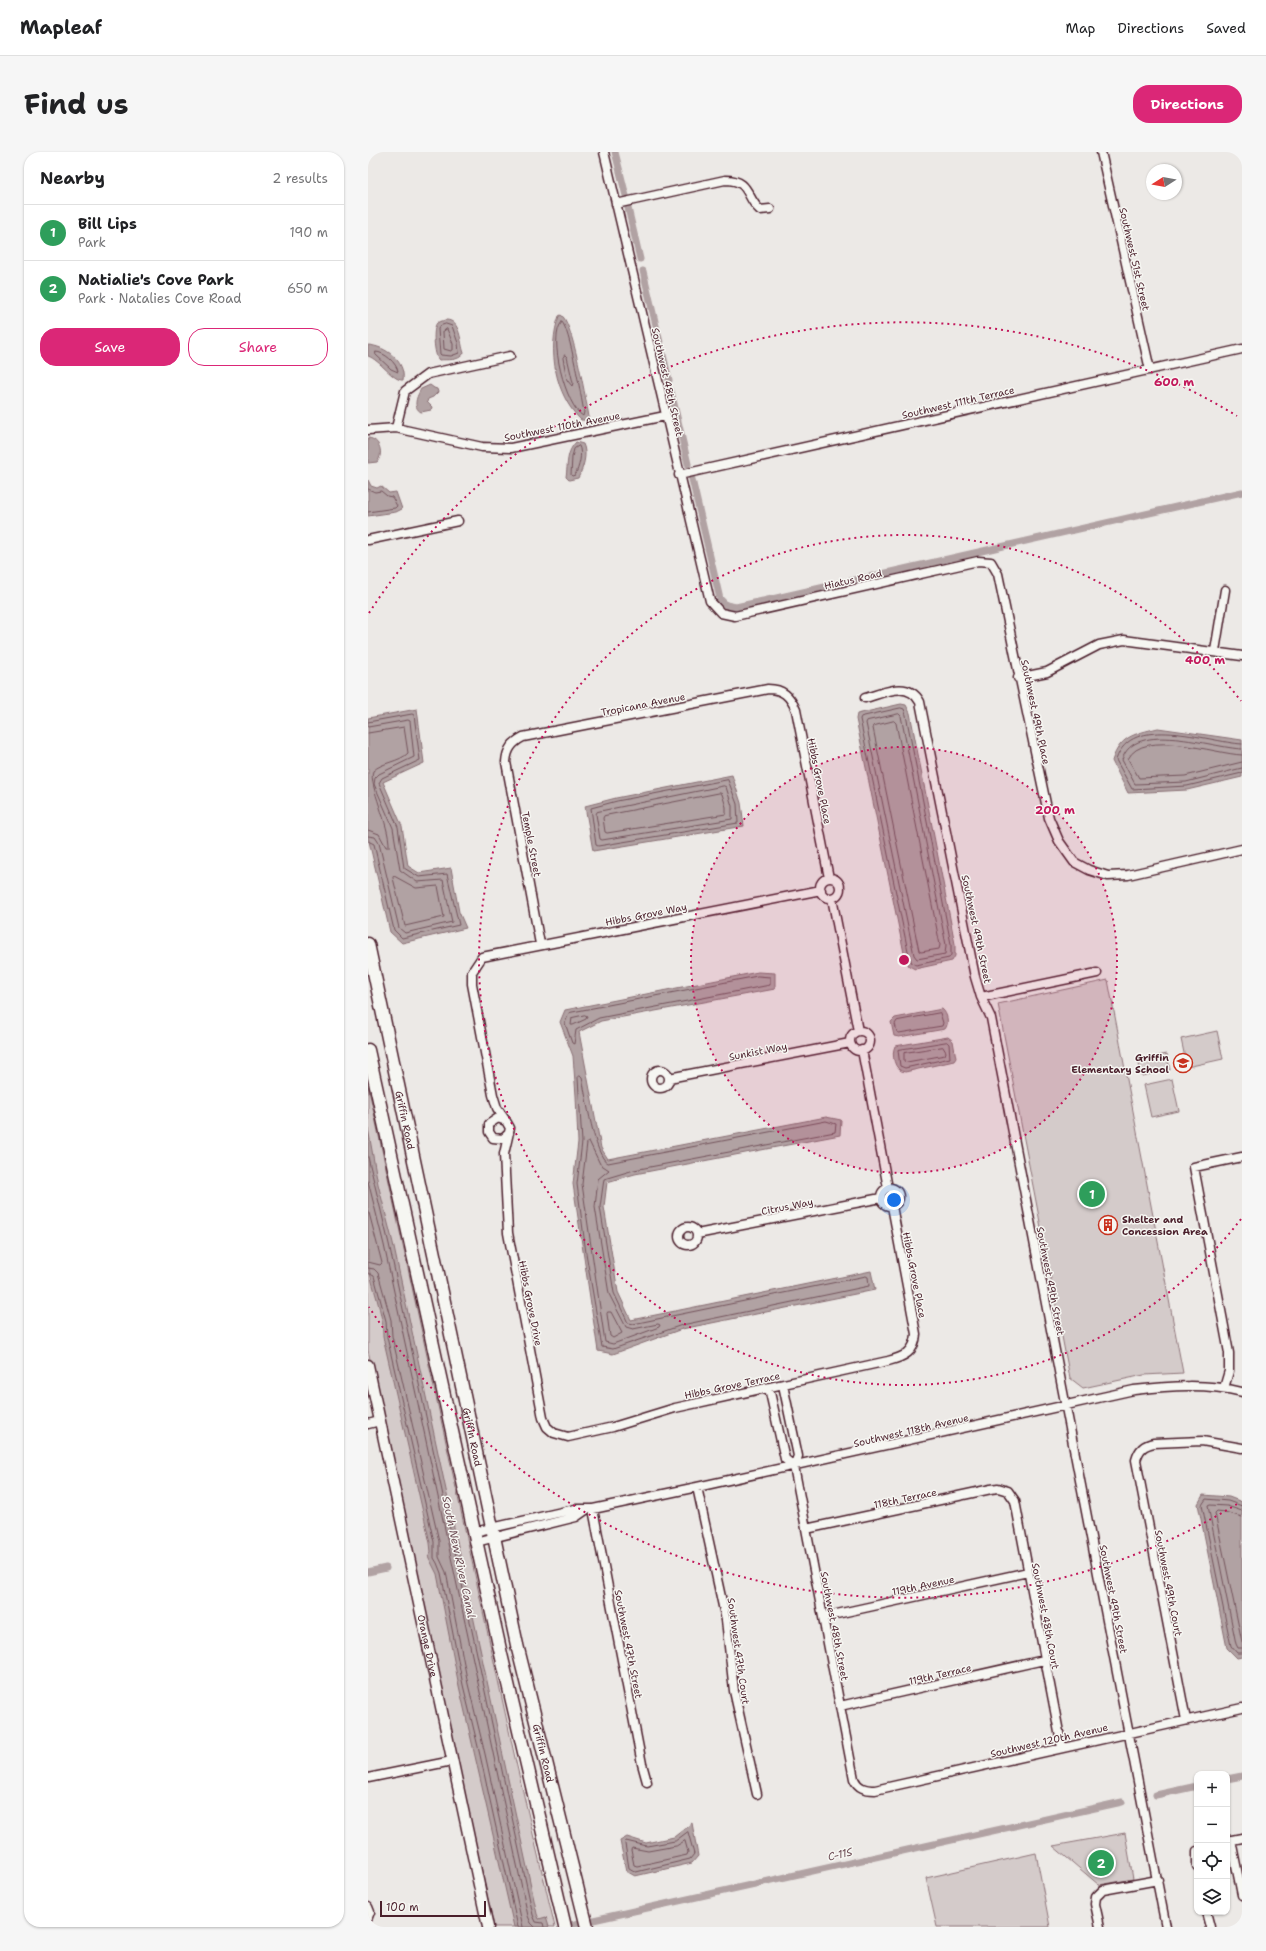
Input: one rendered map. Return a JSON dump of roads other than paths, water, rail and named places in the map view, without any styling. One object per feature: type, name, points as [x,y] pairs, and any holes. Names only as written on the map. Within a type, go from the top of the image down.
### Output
[{"type":"main road","name":"Griffin Road","points":[[368,944],[517,1645],[587,1927]]},
{"type":"main road","name":"Griffin Road","points":[[368,1050],[475,1537],[565,1927]]},
{"type":"street","name":"Southwest 48th Street","points":[[604,152],[679,475],[710,601],[721,613]]},
{"type":"street","name":"Southwest 51st Street","points":[[1101,152],[1150,370]]},
{"type":"street","points":[[616,204],[724,180],[732,180],[739,182],[746,188],[755,206],[760,210],[770,209]]},
{"type":"street","name":"Southwest 111th Terrace","points":[[679,475],[1242,349]]},
{"type":"street","points":[[396,428],[405,391],[428,374],[510,356]]},
{"type":"street","name":"Southwest 110th Avenue","points":[[368,430],[396,428],[482,448],[511,448],[666,416]]},
{"type":"street","points":[[368,540],[458,521]]},
{"type":"street","name":"Hiatus Road","points":[[721,613],[736,616],[978,561],[990,562]]},
{"type":"street","name":"Southwest 49th Place","points":[[990,562],[998,574],[1018,678],[1049,818],[1059,841],[1074,862],[1088,870],[1108,876],[1128,875],[1242,848]]},
{"type":"street","points":[[1215,651],[1225,590]]},
{"type":"street","points":[[1018,678],[1047,672],[1099,646],[1124,640],[1215,651],[1242,656]]},
{"type":"street","name":"Tropicana Avenue","points":[[509,747],[523,737],[768,689],[783,692]]},
{"type":"street","name":"Southwest 49th Street","points":[[865,698],[899,689],[910,690],[916,694],[920,702],[975,976],[981,997],[991,1018],[1130,1732],[1166,1927]]},
{"type":"street","name":"Hibbs Grove Place","points":[[783,692],[792,701],[796,710],[828,878]]},
{"type":"street","name":"Temple Street","points":[[509,747],[506,762],[540,944]]},
{"type":"street","points":[[828,878],[838,881],[840,888],[838,894],[832,898],[824,896],[821,890],[822,881],[828,878]]},
{"type":"street","name":"Hibbs Grove Way","points":[[493,1095],[472,984],[472,972],[477,962],[487,955],[821,890]]},
{"type":"street","points":[[832,898],[858,1031]]},
{"type":"street","points":[[981,997],[1097,972]]},
{"type":"street","points":[[858,1031],[851,1037],[850,1043],[854,1048],[862,1050]]},
{"type":"street","points":[[858,1031],[864,1032],[869,1039],[868,1045],[862,1050]]},
{"type":"street","name":"Sunkist Way","points":[[670,1078],[850,1043]]},
{"type":"street","points":[[862,1050],[888,1188]]},
{"type":"street","points":[[493,1095],[497,1108],[510,1128],[509,1133],[501,1140],[491,1136],[488,1129],[492,1111],[493,1095]]},
{"type":"street","points":[[489,1124],[498,1118],[506,1121]]},
{"type":"street","name":"Hibbs Grove Drive","points":[[509,1133],[505,1150],[505,1172],[506,1210],[512,1259],[543,1418],[547,1427],[554,1433]]},
{"type":"street","name":"Hibbs Grove Drive","points":[[491,1136],[499,1148],[505,1172]]},
{"type":"street","points":[[1224,1388],[1229,1371],[1230,1359],[1194,1167],[1242,1157]]},
{"type":"street","points":[[888,1188],[895,1189],[899,1194],[897,1203],[892,1206],[886,1206],[881,1198],[882,1192],[888,1188]]},
{"type":"street","name":"Citrus Way","points":[[697,1234],[881,1198]]},
{"type":"street","name":"Hibbs Grove Place","points":[[892,1206],[916,1334],[913,1348]]},
{"type":"street","name":"Hibbs Grove Terrace","points":[[554,1433],[565,1437],[613,1427],[675,1408],[888,1361],[907,1355],[913,1348]]},
{"type":"street","name":"Orange Drive","points":[[368,1364],[488,1927]]},
{"type":"street","name":"Southwest 48th Street","points":[[783,1385],[798,1456],[794,1466],[854,1779],[861,1788]]},
{"type":"street","name":"Southwest 118th Avenue","points":[[475,1537],[575,1510],[590,1509],[698,1487],[1066,1405],[1150,1388],[1204,1386],[1242,1392]]},
{"type":"street","name":"Southwest 48th Street","points":[[769,1388],[785,1459],[794,1466]]},
{"type":"street","points":[[368,1424],[380,1421]]},
{"type":"street","name":"Southwest 49th Court","points":[[1186,1720],[1136,1460],[1140,1451],[1148,1444],[1182,1441],[1214,1443],[1242,1448]]},
{"type":"street","name":"Southwest 47th Court","points":[[698,1487],[726,1620],[734,1691],[757,1794]]},
{"type":"street","name":"118th Terrace","points":[[806,1529],[991,1489],[998,1488],[1008,1491]]},
{"type":"street","name":"Southwest 48th Court","points":[[1008,1491],[1015,1501],[1044,1660],[1062,1748]]},
{"type":"street","name":"Southwest 47th Street","points":[[590,1509],[642,1764],[647,1782]]},
{"type":"street","name":"119th Avenue","points":[[823,1617],[1028,1572]]},
{"type":"street","name":"119th Terrace","points":[[840,1706],[1044,1660]]},
{"type":"street","name":"Southwest 120th Avenue","points":[[861,1788],[875,1790],[1242,1708]]},
{"type":"street","points":[[368,1778],[452,1761]]},
{"type":"street","points":[[1230,1840],[1242,1838]]},
{"type":"street","points":[[1230,1843],[1242,1895]]},
{"type":"street","points":[[1100,1927],[1095,1904],[1096,1897],[1103,1890],[1158,1880]]},
{"type":"street","points":[[368,1907],[370,1912],[368,1916]]},
{"type":"street","points":[[1207,1915],[1210,1927]]},
{"type":"water","points":[[561,315],[569,330],[578,359],[589,417],[586,420],[581,420],[572,410],[559,385],[554,357],[554,343],[555,329],[559,316]]},
{"type":"water","points":[[446,320],[455,324],[464,353],[456,359],[439,360],[435,348],[434,330],[437,323]]},
{"type":"water","points":[[368,345],[381,348],[398,361],[403,373],[403,380],[395,377],[373,358],[368,356]]},
{"type":"water","points":[[430,385],[437,389],[438,392],[433,397],[428,399],[427,402],[432,407],[431,410],[421,412],[418,410],[416,404],[417,398],[421,389]]},
{"type":"water","points":[[368,438],[375,441],[380,447],[380,455],[377,462],[368,463]]},
{"type":"water","points":[[576,442],[583,444],[585,452],[584,461],[578,478],[569,480],[566,477],[568,458],[570,450]]},
{"type":"water","points":[[368,480],[371,486],[377,488],[381,486],[389,493],[396,492],[402,509],[396,512],[368,516]]},
{"type":"water","points":[[901,704],[906,705],[910,713],[955,944],[955,956],[952,961],[915,969],[909,966],[905,958],[856,719],[857,714]]},
{"type":"water","points":[[417,709],[424,763],[383,782],[402,826],[408,866],[419,873],[451,868],[459,912],[466,928],[402,943],[390,932],[368,837],[368,718]]},
{"type":"water","points":[[1158,728],[1242,740],[1242,777],[1187,790],[1128,793],[1112,761],[1115,753],[1119,746],[1129,737]]},
{"type":"water","points":[[732,775],[741,803],[744,826],[593,851],[585,806],[616,798]]},
{"type":"water","points":[[758,972],[775,973],[775,989],[601,1021],[579,1032],[601,1148],[608,1159],[826,1117],[841,1120],[840,1135],[635,1174],[607,1182],[604,1207],[618,1292],[631,1320],[871,1271],[875,1290],[682,1329],[613,1354],[598,1351],[573,1184],[578,1142],[576,1096],[573,1056],[560,1022],[565,1010]]},
{"type":"water","points":[[942,1009],[946,1014],[947,1019],[945,1029],[899,1037],[894,1036],[891,1022],[895,1018]]},
{"type":"water","points":[[948,1037],[953,1041],[956,1058],[954,1061],[905,1072],[898,1069],[894,1062],[893,1053],[895,1046]]},
{"type":"water","name":"South New River Canal","points":[[368,1128],[378,1184],[393,1243],[537,1914],[539,1919],[546,1917],[549,1927],[514,1927],[459,1686],[437,1574],[428,1556],[431,1552],[430,1543],[383,1337],[382,1318],[368,1262]]},
{"type":"water","points":[[1203,1495],[1229,1497],[1242,1502],[1242,1657],[1237,1658],[1227,1648],[1198,1504]]},
{"type":"water","points":[[692,1823],[698,1856],[692,1863],[635,1876],[626,1871],[620,1841],[627,1837],[646,1843],[674,1837]]},
{"type":"waterway","points":[[615,152],[626,196]]},
{"type":"waterway","points":[[628,208],[640,259]]},
{"type":"waterway","points":[[643,271],[669,380]]},
{"type":"waterway","points":[[671,391],[688,464]]},
{"type":"waterway","points":[[691,475],[720,599],[726,605],[736,607],[1242,492]]},
{"type":"waterway","points":[[368,1572],[386,1568]]},
{"type":"waterway","name":"C-11S","points":[[1230,1778],[1242,1776]]},
{"type":"waterway","name":"C-11S","points":[[1156,1795],[1194,1787]]},
{"type":"waterway","name":"C-11S","points":[[562,1927],[1122,1802]]},
{"type":"place","name":"Griffin Elementary School","points":[[1183,1063]]},
{"type":"place","name":"Bill Lips","points":[[1092,1194]]},
{"type":"place","name":"Shelter and Concession Area","points":[[1108,1225]]},
{"type":"place","name":"Natialie's Cove Park","points":[[1101,1863]]}]
